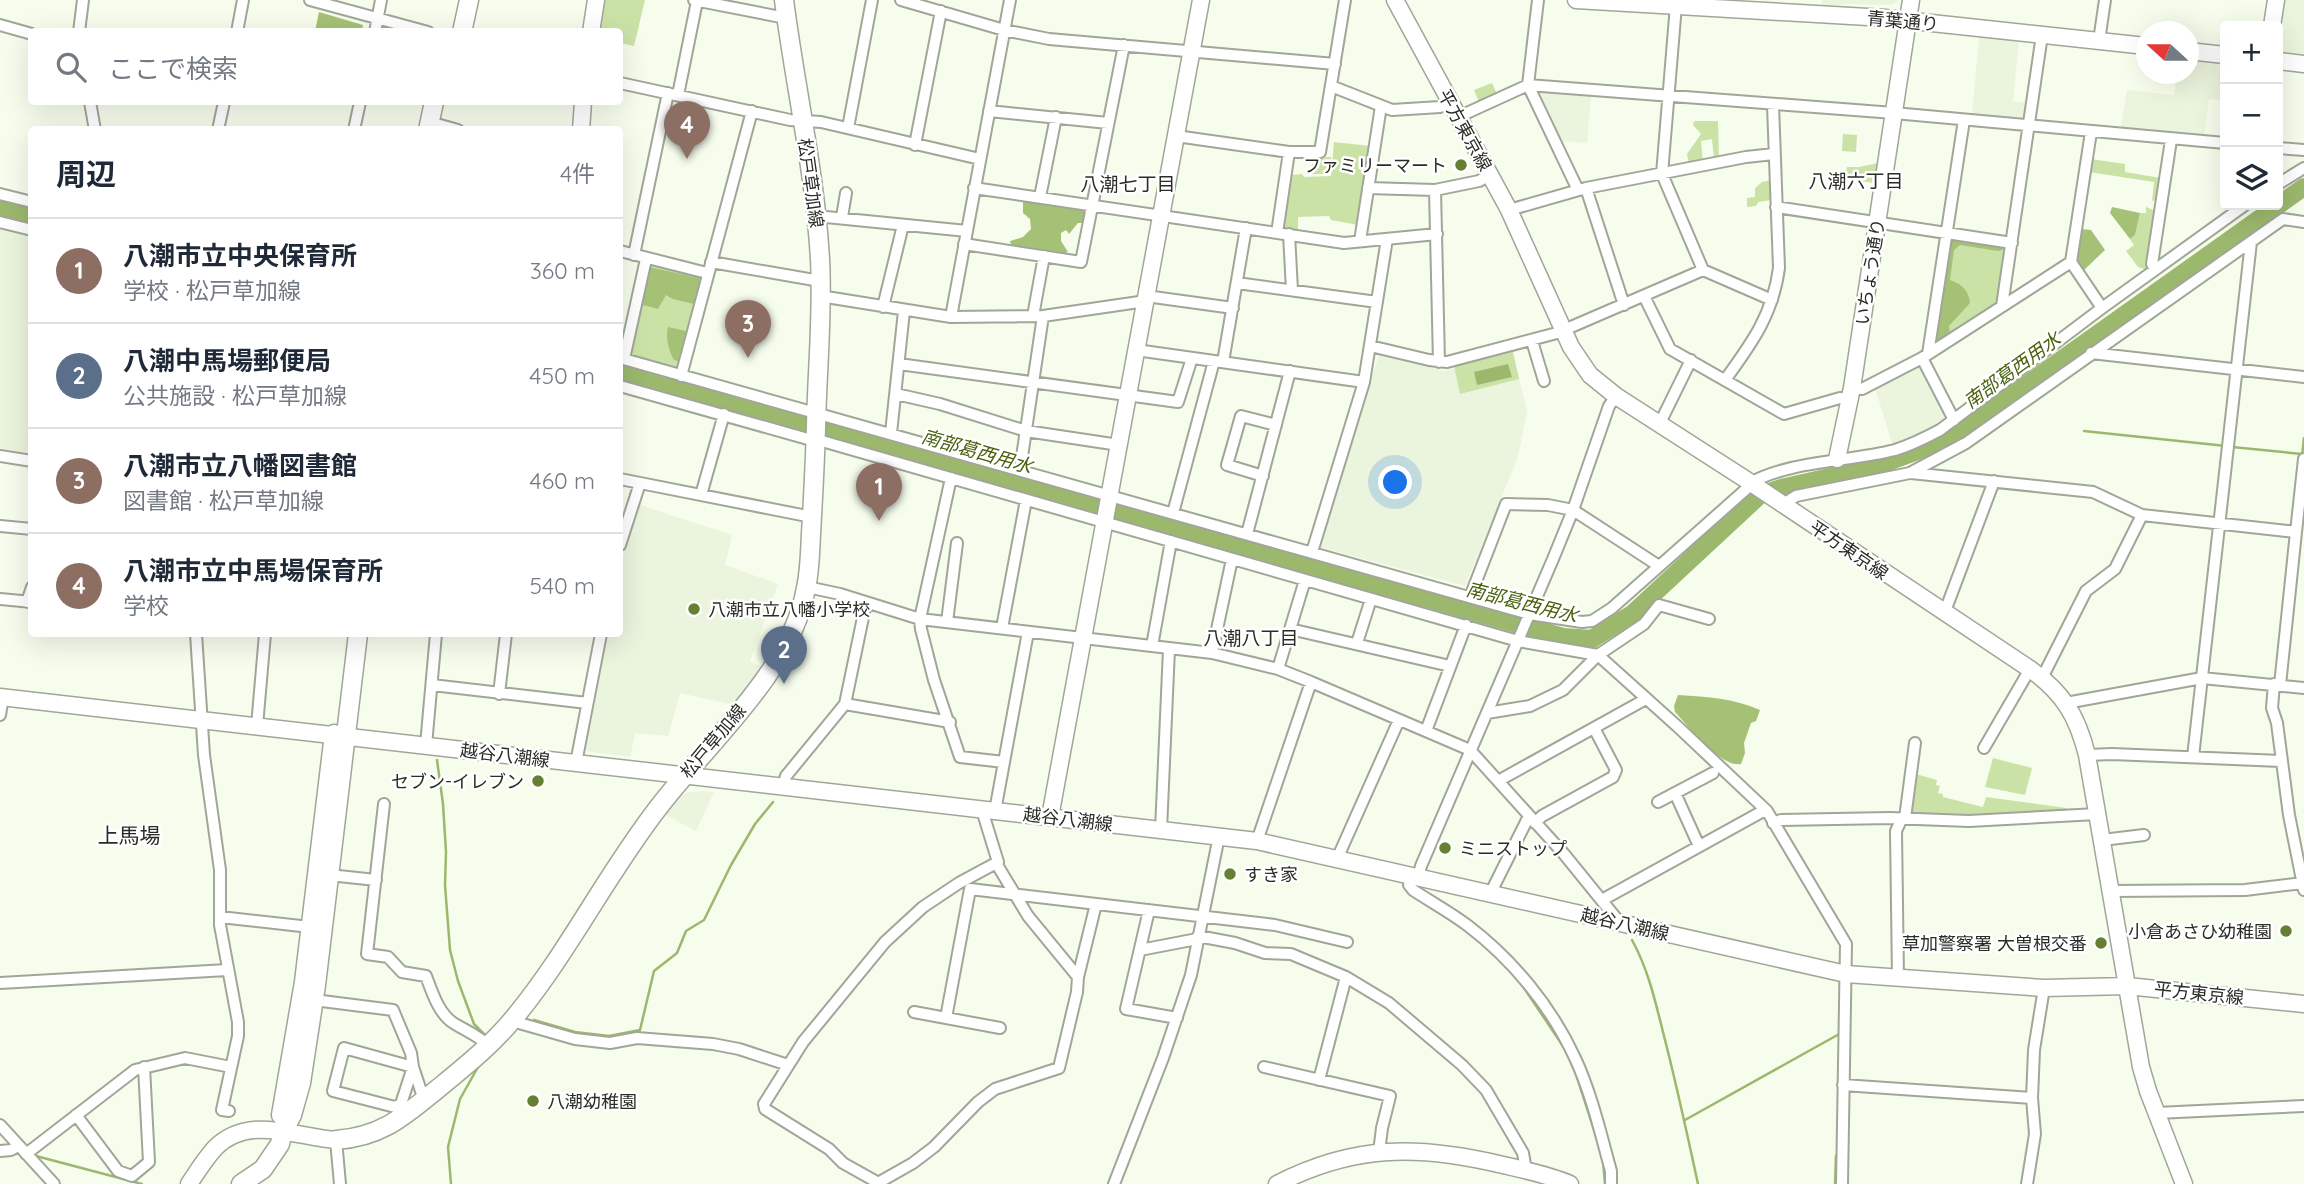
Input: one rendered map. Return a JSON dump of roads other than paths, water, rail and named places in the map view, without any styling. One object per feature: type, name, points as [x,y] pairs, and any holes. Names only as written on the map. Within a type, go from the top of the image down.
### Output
[{"type":"main road","points":[[451,28],[457,0]]},
{"type":"main road","points":[[463,28],[469,0]]},
{"type":"main road","points":[[592,28],[596,0]]},
{"type":"main road","points":[[1050,817],[1200,0]]},
{"type":"main road","name":"平方東京線","points":[[1395,0],[1509,210],[1571,347],[1590,375],[1616,396],[2036,674],[2066,703],[2078,724],[2087,755],[2127,986],[2304,1004]]},
{"type":"main road","name":"青葉通り","points":[[1576,0],[1676,5],[1734,4],[2136,45]]},
{"type":"main road","name":"いちょう通り","points":[[1837,459],[1851,394],[1911,0]]},
{"type":"main road","points":[[2273,21],[2276,0]]},
{"type":"main road","name":"松戸草加線","points":[[336,1140],[357,1139],[379,1132],[424,1100],[489,1046],[512,1021],[541,982],[633,841],[779,659],[790,638],[807,587],[820,289],[816,216],[785,9]]},
{"type":"main road","points":[[2199,52],[2220,54]]},
{"type":"main road","points":[[2283,62],[2304,64]]},
{"type":"main road","points":[[434,105],[436,126]]},
{"type":"main road","points":[[437,126],[445,105]]},
{"type":"main road","points":[[581,126],[583,105]]},
{"type":"main road","points":[[241,1184],[263,1169],[280,1143],[292,1115],[300,1083],[314,1000],[329,875],[347,637]]},
{"type":"main road","points":[[283,1131],[281,1112],[296,1035],[310,927],[357,637]]},
{"type":"main road","name":"越谷八潮線","points":[[2,697],[1257,841],[1846,974],[2044,988],[2127,986]]},
{"type":"main road","points":[[2127,986],[2141,1067],[2184,1184]]},
{"type":"main road","points":[[189,1184],[216,1148],[230,1137],[246,1131],[263,1128],[336,1140]]},
{"type":"main road","points":[[1277,1184],[1318,1166],[1348,1157],[1419,1150],[1448,1153],[1526,1170],[1570,1184]]},
{"type":"street","points":[[80,28],[83,0]]},
{"type":"street","points":[[238,28],[243,0]]},
{"type":"street","points":[[313,0],[412,28]]},
{"type":"street","points":[[376,28],[381,0]]},
{"type":"street","points":[[634,255],[695,0],[785,9]]},
{"type":"street","points":[[848,128],[872,0]]},
{"type":"street","points":[[901,0],[1004,30],[1049,39],[1335,64]]},
{"type":"street","points":[[951,317],[1010,0]]},
{"type":"street","points":[[1176,136],[1289,152],[1320,152],[1345,0]]},
{"type":"street","points":[[1538,0],[1528,85],[1582,189],[1624,305]]},
{"type":"street","points":[[2099,41],[2105,0]]},
{"type":"street","points":[[1676,5],[1662,174],[1703,270],[1772,300]]},
{"type":"street","points":[[915,145],[941,11]]},
{"type":"street","points":[[0,25],[28,33]]},
{"type":"street","points":[[2002,306],[2042,35]]},
{"type":"street","points":[[964,244],[1081,262],[1124,45]]},
{"type":"street","points":[[623,84],[848,128],[980,159]]},
{"type":"street","points":[[1331,86],[1392,110],[1440,107],[1454,110],[1528,85],[1894,113],[2220,143]]},
{"type":"street","points":[[91,105],[94,126]]},
{"type":"street","points":[[219,126],[223,105]]},
{"type":"street","points":[[355,126],[358,105]]},
{"type":"street","points":[[1725,380],[1764,323],[1779,268],[1773,105]]},
{"type":"street","points":[[1360,240],[1381,106]]},
{"type":"street","points":[[681,376],[752,111]]},
{"type":"street","points":[[989,111],[1108,123]]},
{"type":"street","points":[[1040,197],[1056,117]]},
{"type":"street","points":[[1954,419],[1925,356],[1964,120]]},
{"type":"street","points":[[2091,132],[2071,262],[2102,308]]},
{"type":"street","points":[[2155,269],[2152,264],[2171,140]]},
{"type":"street","points":[[2283,148],[2304,150]]},
{"type":"street","points":[[1289,152],[1283,234],[1292,290]]},
{"type":"street","points":[[1509,210],[1582,189],[1774,154]]},
{"type":"street","points":[[2283,181],[2304,168]]},
{"type":"street","points":[[1368,188],[1435,190],[1479,181],[1490,175]]},
{"type":"street","points":[[974,188],[1343,243],[1437,234]]},
{"type":"street","points":[[1435,190],[1439,362]]},
{"type":"street","points":[[842,217],[846,193]]},
{"type":"street","points":[[0,194],[28,201]]},
{"type":"street","points":[[1776,206],[2012,243]]},
{"type":"street","points":[[623,359],[1312,552],[1528,616],[1582,622],[1592,621],[1612,608],[1752,485],[1768,475],[1892,450],[1915,443],[1954,419],[2238,210]]},
{"type":"street","points":[[816,216],[967,231]]},
{"type":"street","points":[[1778,503],[1796,496],[1910,473],[1966,443],[2283,219],[2304,222]]},
{"type":"street","points":[[0,222],[28,229]]},
{"type":"street","points":[[883,307],[903,225]]},
{"type":"street","points":[[1173,513],[1233,308],[1246,228]]},
{"type":"street","points":[[1312,552],[1364,382],[1387,239]]},
{"type":"street","points":[[2193,757],[2251,242]]},
{"type":"street","points":[[623,252],[646,259],[820,289],[883,307],[951,317],[1038,316],[1146,299],[1233,308]]},
{"type":"street","points":[[1020,470],[1032,382],[1044,256]]},
{"type":"street","points":[[623,355],[646,259]]},
{"type":"street","points":[[1644,296],[1671,349],[1784,414],[1851,394],[1925,356],[2071,262]]},
{"type":"street","points":[[1370,346],[1439,362],[1532,341],[1564,330],[1703,270]]},
{"type":"street","points":[[1237,283],[1377,302]]},
{"type":"street","points":[[891,433],[904,311]]},
{"type":"street","points":[[1532,341],[1544,381]]},
{"type":"street","points":[[1136,349],[1364,382]]},
{"type":"street","points":[[2091,353],[2304,377]]},
{"type":"street","points":[[899,364],[1178,402],[1192,358]]},
{"type":"street","points":[[1660,425],[1690,360]]},
{"type":"street","points":[[1247,534],[1290,372]]},
{"type":"street","points":[[623,387],[815,438],[1371,599],[1519,639],[1598,655],[1765,810],[1846,944],[1842,1184]]},
{"type":"street","points":[[896,394],[940,404],[1026,431],[1119,445]]},
{"type":"street","points":[[1611,1184],[1611,1171],[1587,1091],[1563,1034],[1510,962],[1465,923],[1409,885],[1421,866],[1519,639],[1573,510],[1609,406],[1616,396]]},
{"type":"street","points":[[701,495],[724,414]]},
{"type":"street","points":[[1263,476],[1227,465],[1241,416],[1276,425]]},
{"type":"street","points":[[0,456],[28,460]]},
{"type":"street","points":[[2111,891],[2245,890],[2303,886],[2277,723],[2272,708],[2304,459]]},
{"type":"street","points":[[1910,473],[2093,492],[2142,515],[2296,532]]},
{"type":"street","points":[[951,478],[920,619],[921,629],[934,680],[960,757],[1003,762]]},
{"type":"street","points":[[623,480],[812,517]]},
{"type":"street","points":[[1944,614],[1994,481]]},
{"type":"street","points":[[623,536],[640,483]]},
{"type":"street","points":[[1002,628],[1026,500]]},
{"type":"street","points":[[1470,597],[1506,504],[1548,505],[1573,510],[1659,566]]},
{"type":"street","points":[[1984,748],[2036,674],[2085,590],[2115,569],[2142,515]]},
{"type":"street","points":[[0,526],[28,529]]},
{"type":"street","points":[[1152,646],[1171,541]]},
{"type":"street","points":[[947,622],[957,543]]},
{"type":"street","points":[[1212,653],[1232,559]]},
{"type":"street","points":[[1278,668],[1305,580]]},
{"type":"street","points":[[807,587],[920,619],[1212,653],[1278,668],[1470,750],[1620,923]]},
{"type":"street","points":[[0,599],[28,602]]},
{"type":"street","points":[[1357,643],[1371,599]]},
{"type":"street","points":[[783,787],[786,776],[845,704],[866,603]]},
{"type":"street","points":[[1487,713],[1530,705],[1563,690],[1598,655],[1644,624],[1659,605],[1709,619]]},
{"type":"street","points":[[1426,731],[1466,625]]},
{"type":"street","points":[[1290,629],[1450,666]]},
{"type":"street","points":[[1028,632],[1003,762],[989,810],[996,863],[1028,916],[1078,977]]},
{"type":"street","points":[[196,637],[204,755],[219,870],[220,917],[238,1022],[238,1036],[222,1110],[229,1111]]},
{"type":"street","points":[[257,726],[265,637]]},
{"type":"street","points":[[426,746],[436,637]]},
{"type":"street","points":[[499,694],[506,637]]},
{"type":"street","points":[[576,763],[600,637]]},
{"type":"street","points":[[1161,830],[1170,649]]},
{"type":"street","points":[[2066,703],[2202,678],[2304,688]]},
{"type":"street","points":[[1257,841],[1311,682]]},
{"type":"street","points":[[432,685],[587,704]]},
{"type":"street","points":[[0,715],[2,697]]},
{"type":"street","points":[[1498,781],[1646,699]]},
{"type":"street","points":[[845,704],[950,722]]},
{"type":"street","points":[[1337,859],[1399,720]]},
{"type":"street","points":[[1490,894],[1532,820],[1613,777],[1616,770],[1594,728]]},
{"type":"street","points":[[1898,978],[1896,831],[1903,818],[1913,744]]},
{"type":"street","points":[[2087,755],[2281,761]]},
{"type":"street","points":[[1658,802],[1713,773]]},
{"type":"street","points":[[1675,793],[1699,846]]},
{"type":"street","points":[[384,804],[367,954],[388,957],[402,972],[426,976],[434,997],[446,1016],[454,1024],[474,1032],[489,1046]]},
{"type":"street","points":[[1602,900],[1765,810]]},
{"type":"street","points":[[1773,822],[1903,818],[1969,821],[2097,814]]},
{"type":"street","points":[[2292,828],[2304,828]]},
{"type":"street","points":[[2102,840],[2144,835]]},
{"type":"street","points":[[1114,1184],[1191,975],[1219,836]]},
{"type":"street","points":[[996,863],[959,883],[906,920],[819,1022],[764,1104],[765,1109],[829,1149],[842,1163],[877,1183],[913,1163],[934,1147],[978,1101],[995,1089],[1059,1068],[1096,904]]},
{"type":"street","points":[[329,875],[376,880]]},
{"type":"street","points":[[946,1018],[970,889],[1275,925],[1347,942]]},
{"type":"street","points":[[1149,910],[1126,1009],[1177,1018]]},
{"type":"street","points":[[220,917],[310,927]]},
{"type":"street","points":[[1140,950],[1198,938],[1235,943],[1265,953],[1291,954],[1346,976],[1389,1003],[1453,1057],[1486,1090],[1523,1153],[1526,1170]]},
{"type":"street","points":[[0,983],[227,970]]},
{"type":"street","points":[[1319,1080],[1346,976]]},
{"type":"street","points":[[2027,1184],[2035,1134],[2032,1098],[2034,1050],[2044,988]]},
{"type":"street","points":[[314,1000],[393,1010],[411,1052],[424,1100]]},
{"type":"street","points":[[914,1013],[1000,1028]]},
{"type":"street","points":[[512,1021],[575,1040],[610,1042],[637,1038],[713,1044],[739,1049],[788,1065]]},
{"type":"street","points":[[344,1048],[413,1067],[401,1104],[395,1107],[333,1091],[344,1048]]},
{"type":"street","points":[[0,1151],[22,1150],[76,1115],[135,1070],[185,1058],[232,1068]]},
{"type":"street","points":[[76,1115],[118,1171],[132,1177],[149,1162],[144,1067]]},
{"type":"street","points":[[1264,1067],[1390,1096],[1379,1152]]},
{"type":"street","points":[[1843,1086],[2032,1098]]},
{"type":"street","points":[[2157,1113],[2304,1106]]},
{"type":"street","points":[[0,1125],[54,1184]]},
{"type":"street","points":[[336,1140],[340,1184]]},
{"type":"waterway","name":"南部葛西用水","points":[[623,373],[1563,637],[1592,639],[1632,614],[1760,495],[1874,467],[1950,439],[2304,187]]},
{"type":"waterway","name":"南部葛西用水","points":[[0,208],[28,216]]},
{"type":"waterway","points":[[2084,431],[2226,446]]},
{"type":"waterway","points":[[2302,456],[2304,438]]},
{"type":"waterway","points":[[2232,447],[2302,454]]},
{"type":"waterway","points":[[437,760],[443,804],[450,950],[474,1024],[487,1037]]},
{"type":"waterway","points":[[534,1020],[575,1032],[609,1036],[640,1030],[654,971],[677,953],[686,931],[704,920],[731,865],[755,824],[773,802]]},
{"type":"waterway","points":[[1632,940],[1654,996],[1698,1184]]},
{"type":"waterway","points":[[1522,985],[1563,1046]]},
{"type":"waterway","points":[[1685,1120],[1841,1033]]},
{"type":"waterway","points":[[451,1184],[448,1147],[460,1099],[478,1067]]},
{"type":"waterway","points":[[1575,1071],[1598,1142]]},
{"type":"waterway","points":[[36,1156],[142,1184]]},
{"type":"waterway","points":[[1835,1184],[1836,1156]]},
{"type":"waterway","points":[[1603,1162],[1605,1184]]},
{"type":"place","name":"八潮市立中馬場保育所","points":[[687,159]]},
{"type":"place","name":"ファミリーマート","points":[[1461,165]]},
{"type":"place","name":"八潮市立八幡図書館","points":[[748,358]]},
{"type":"place","name":"八潮市立中央保育所","points":[[879,521]]},
{"type":"place","name":"八潮市立八幡小学校","points":[[694,609]]},
{"type":"place","name":"八潮中馬場郵便局","points":[[784,684]]},
{"type":"place","name":"セブン-イレブン","points":[[538,781]]},
{"type":"place","name":"ミニストップ","points":[[1445,848]]},
{"type":"place","name":"すき家","points":[[1230,874]]},
{"type":"place","name":"小倉あさひ幼稚園","points":[[2286,931]]},
{"type":"place","name":"草加警察署 大曽根交番","points":[[2101,943]]},
{"type":"place","name":"八潮幼稚園","points":[[533,1101]]},
{"type":"district","name":"八潮六丁目","points":[[1856,181]]},
{"type":"district","name":"八潮七丁目","points":[[1128,184]]},
{"type":"district","name":"八潮八丁目","points":[[1251,638]]},
{"type":"district","name":"上馬場","points":[[129,835]]}]
